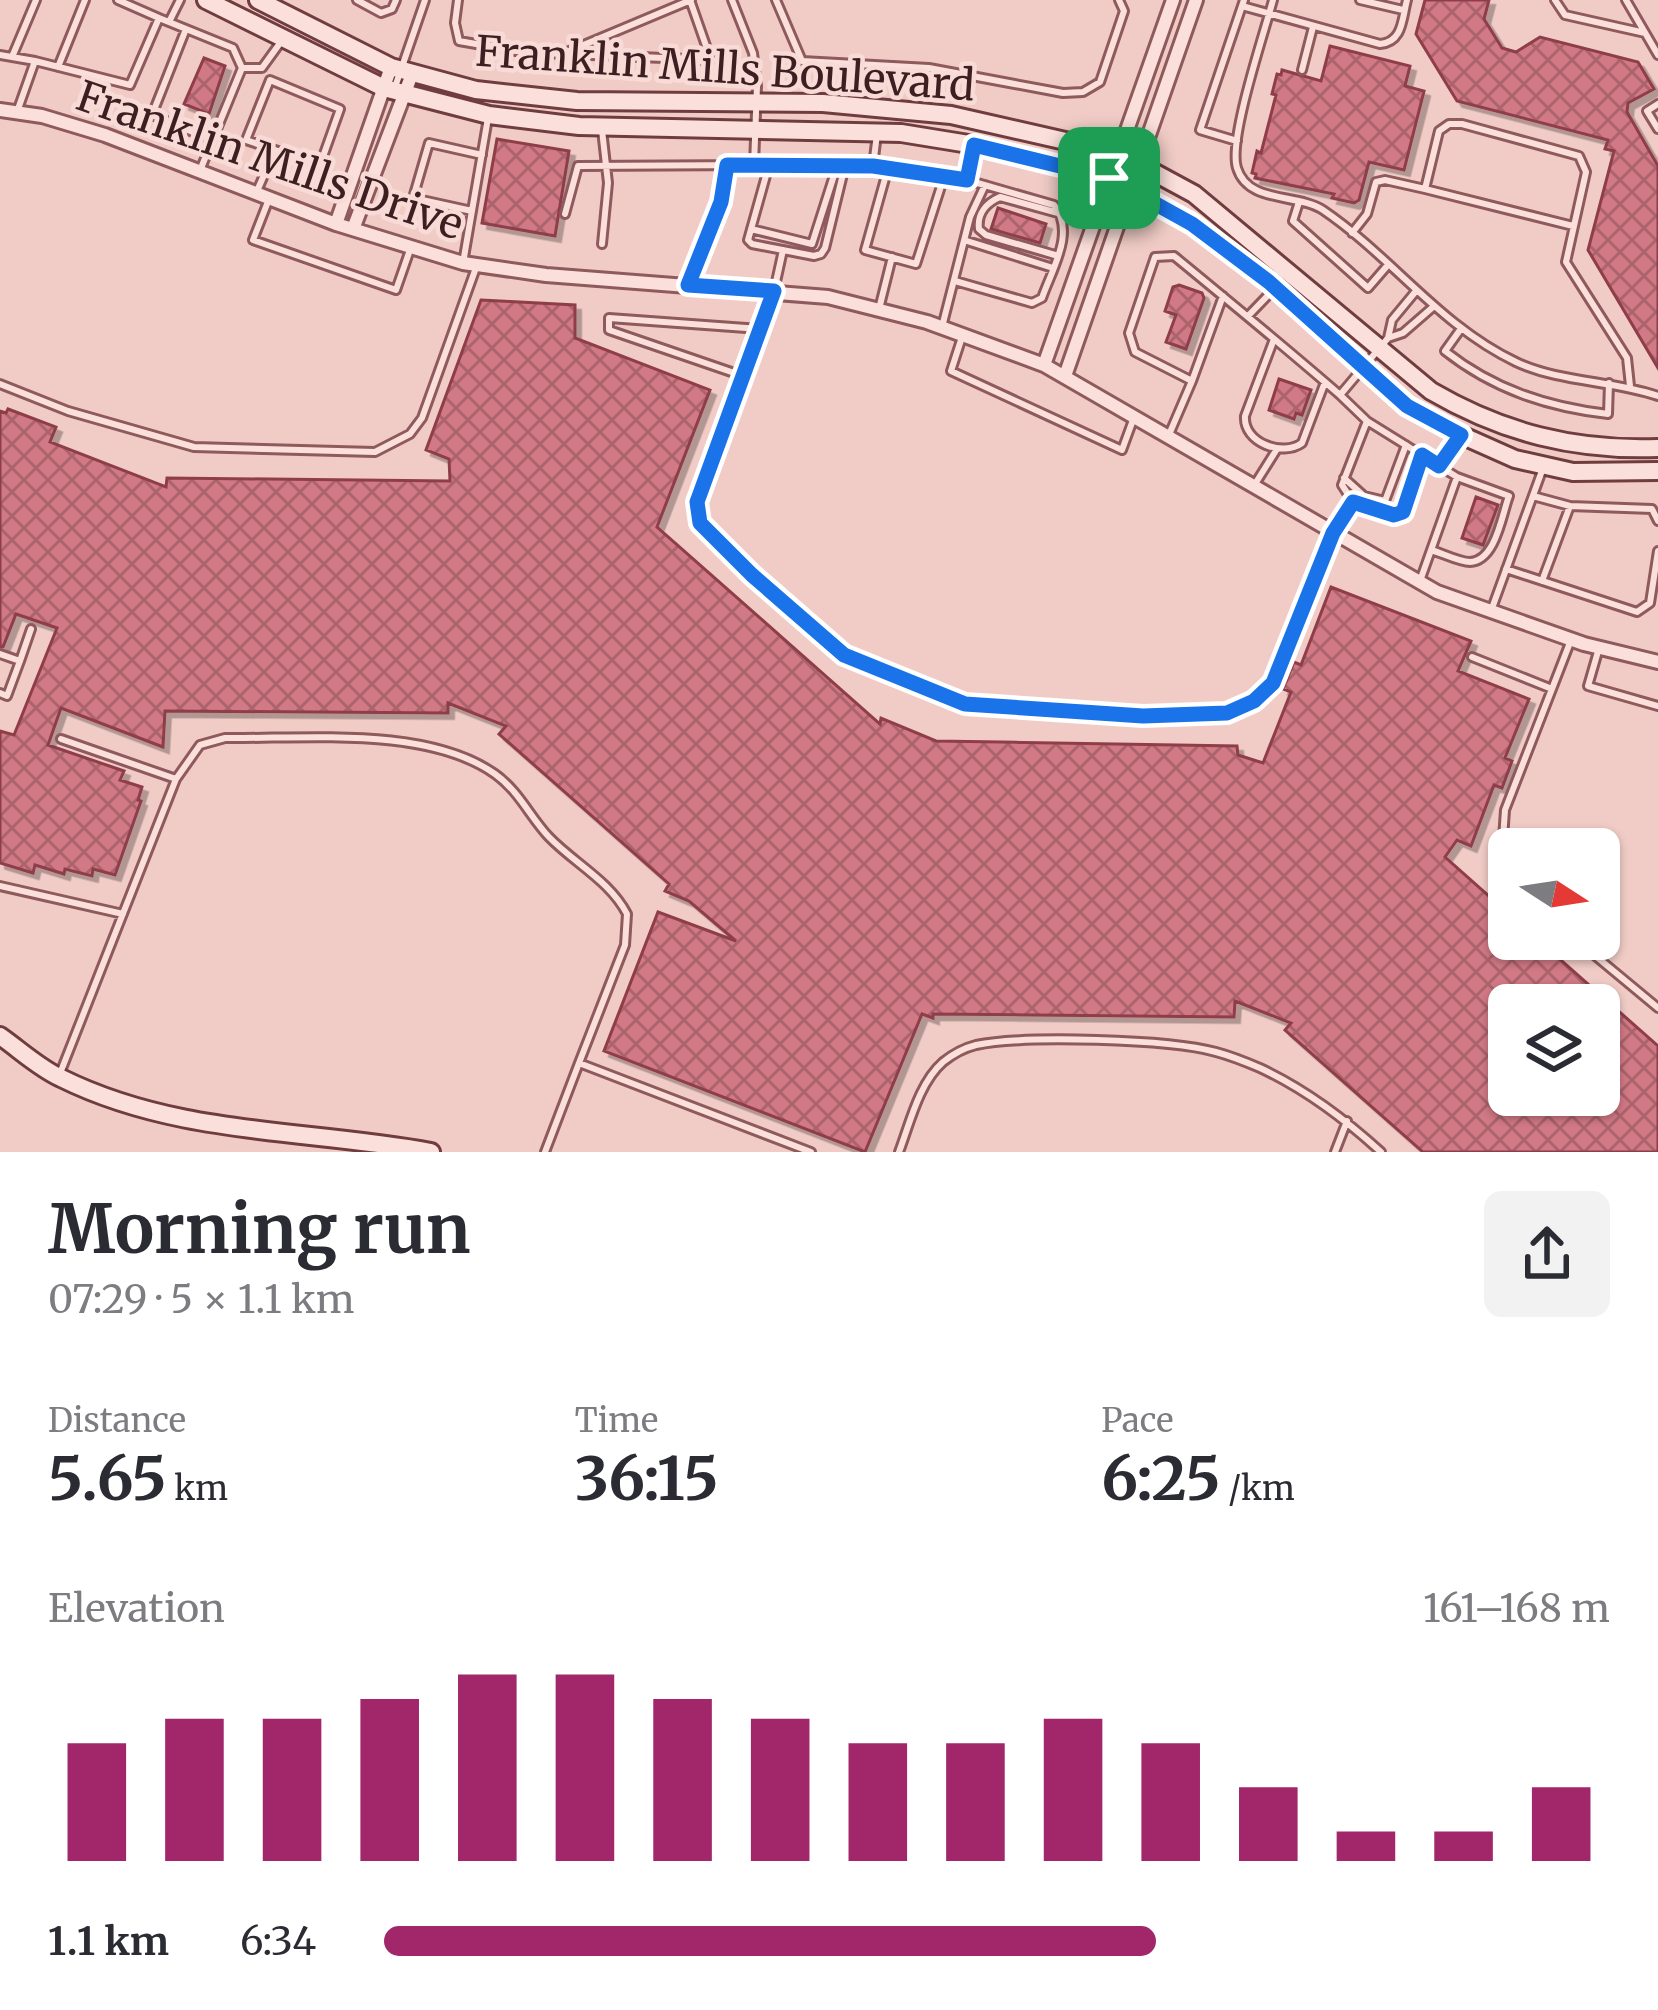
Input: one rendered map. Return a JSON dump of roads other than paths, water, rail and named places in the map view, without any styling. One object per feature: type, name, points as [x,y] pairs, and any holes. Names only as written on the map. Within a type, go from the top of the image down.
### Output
[{"type":"street","name":"Franklin Mills Boulevard","points":[[206,0],[394,91],[489,115],[601,127],[877,133],[974,145],[1109,178],[1192,224],[1275,288],[1407,406],[1461,435],[1515,460],[1573,472],[1658,471]]},
{"type":"street","name":"Franklin Mills Boulevard","points":[[258,0],[401,70],[523,97],[823,104],[951,115],[1118,154],[1194,194],[1384,342],[1432,391],[1473,416],[1558,443],[1658,448]]},
{"type":"street","points":[[1045,365],[1173,0]]},
{"type":"street","points":[[1065,376],[1196,0]]},
{"type":"street","name":"Franklin Mills Boulevard","points":[[353,229],[401,70]]},
{"type":"street","name":"Franklin Mills Boulevard","points":[[336,224],[401,70]]},
{"type":"street","name":"Franklin Mills Drive","points":[[0,110],[105,135],[336,224],[470,264],[546,275],[828,297],[942,327],[1045,365],[1420,582],[1570,640],[1658,662]]},
{"type":"street","points":[[0,1036],[58,1077],[161,1116],[431,1152]]},
{"type":"lane","points":[[12,57],[36,0]]},
{"type":"lane","points":[[58,67],[86,0]]},
{"type":"lane","points":[[118,0],[233,48],[242,68],[199,173]]},
{"type":"lane","points":[[169,22],[179,0]]},
{"type":"lane","points":[[357,0],[381,13],[392,9],[395,0]]},
{"type":"lane","points":[[401,70],[425,0]]},
{"type":"lane","points":[[458,0],[459,41],[516,51],[562,54],[711,59],[691,0],[562,54]]},
{"type":"lane","points":[[732,0],[753,53],[754,165]]},
{"type":"lane","points":[[776,0],[802,61],[929,68],[1063,93],[1083,92],[1100,82],[1124,11],[1119,0]]},
{"type":"lane","points":[[1273,0],[1237,141],[1235,165],[1243,181],[1253,190],[1319,208],[1460,330],[1519,363],[1558,376],[1630,386],[1658,395]]},
{"type":"lane","points":[[1360,0],[1404,10]]},
{"type":"lane","points":[[1237,141],[1200,130],[1243,3],[1269,16],[1380,44],[1398,36],[1407,0]]},
{"type":"lane","points":[[1556,0],[1565,15],[1645,33]]},
{"type":"lane","points":[[1626,0],[1658,55]]},
{"type":"lane","points":[[0,56],[130,85],[159,18]]},
{"type":"lane","points":[[1302,70],[1313,27]]},
{"type":"lane","points":[[186,29],[151,111],[212,140]]},
{"type":"lane","points":[[262,68],[284,39]]},
{"type":"lane","points":[[17,112],[35,61]]},
{"type":"lane","points":[[242,68],[262,68]]},
{"type":"lane","points":[[262,68],[270,80],[340,109],[320,165],[246,140],[270,80]]},
{"type":"lane","points":[[1658,104],[1647,111],[1658,129]]},
{"type":"lane","points":[[0,385],[68,411],[194,447],[375,452],[410,434],[422,418],[470,264],[472,211],[489,115]]},
{"type":"lane","points":[[1425,189],[1439,131],[1449,124],[1579,156],[1586,172],[1566,262],[1627,358],[1630,386]]},
{"type":"lane","points":[[601,127],[608,166],[602,244]]},
{"type":"lane","points":[[873,166],[877,133]]},
{"type":"lane","points":[[472,211],[413,198],[429,143],[482,155]]},
{"type":"lane","points":[[967,180],[974,145]]},
{"type":"lane","points":[[274,150],[253,240],[396,290],[412,247]]},
{"type":"lane","points":[[688,285],[721,202],[727,165]]},
{"type":"lane","points":[[566,214],[578,166],[727,165],[888,168],[967,180],[1054,205],[1062,214],[1065,231],[1042,298],[1032,303],[956,280]]},
{"type":"lane","points":[[769,165],[748,240],[821,254],[841,166]]},
{"type":"lane","points":[[752,229],[812,244],[841,166]]},
{"type":"lane","points":[[888,168],[865,250],[916,264],[944,177]]},
{"type":"lane","points":[[1352,234],[1367,214],[1376,182],[1385,180],[1574,226]]},
{"type":"lane","points":[[942,327],[970,217],[985,185]]},
{"type":"lane","points":[[1057,256],[986,235],[978,221],[989,201],[1000,196],[1062,214]]},
{"type":"lane","points":[[1299,202],[1293,221],[1368,287],[1387,266]]},
{"type":"lane","points":[[967,242],[1052,268]]},
{"type":"lane","points":[[783,250],[774,291],[697,502],[700,523],[844,655],[965,704],[1143,716],[1227,713],[1254,701],[1273,683],[1333,533],[1353,502]]},
{"type":"lane","points":[[1192,381],[1135,352],[1130,333],[1155,256],[1174,256],[1367,421],[1457,476],[1509,496],[1493,542],[1479,559],[1470,562],[1431,550]]},
{"type":"lane","points":[[879,308],[892,257]]},
{"type":"lane","points":[[1247,316],[1275,288]]},
{"type":"lane","points":[[1340,395],[1384,342],[1392,320],[1416,291]]},
{"type":"lane","points":[[1168,437],[1223,296]]},
{"type":"lane","points":[[1384,342],[1403,333],[1433,307]]},
{"type":"lane","points":[[743,376],[608,330],[609,318],[760,329]]},
{"type":"lane","points":[[1460,330],[1445,351],[1473,373],[1515,393],[1572,410],[1608,413],[1609,383]]},
{"type":"lane","points":[[963,334],[951,371],[1122,450],[1135,416]]},
{"type":"lane","points":[[1274,339],[1245,416],[1250,437],[1287,451],[1302,442],[1325,382]]},
{"type":"lane","points":[[1367,421],[1342,484],[1353,502],[1394,515],[1403,512],[1422,455]]},
{"type":"lane","points":[[1439,466],[1461,435]]},
{"type":"lane","points":[[1344,478],[1364,496],[1385,501],[1406,445]]},
{"type":"lane","points":[[1253,487],[1278,447]]},
{"type":"lane","points":[[1491,611],[1544,465]]},
{"type":"lane","points":[[1420,582],[1457,476]]},
{"type":"lane","points":[[1533,496],[1570,506],[1652,509],[1658,520]]},
{"type":"lane","points":[[1542,581],[1570,506]]},
{"type":"lane","points":[[1506,569],[1636,612],[1650,603],[1658,550]]},
{"type":"lane","points":[[0,693],[7,695],[32,629]]},
{"type":"lane","points":[[1504,828],[1505,810],[1570,640]]},
{"type":"lane","points":[[1599,648],[1588,686],[1658,706]]},
{"type":"lane","points":[[0,654],[20,661]]},
{"type":"lane","points":[[1472,657],[1552,689]]},
{"type":"lane","points":[[58,1077],[176,779],[200,745],[225,738],[424,746],[462,755],[497,775],[551,840],[610,892],[627,914],[626,945],[545,1152]]},
{"type":"lane","points":[[61,740],[176,779]]},
{"type":"lane","points":[[0,886],[123,914]]},
{"type":"lane","points":[[1600,960],[1658,1009]]},
{"type":"lane","points":[[899,1152],[927,1079],[940,1064],[975,1046],[1015,1041],[1136,1042],[1213,1051],[1262,1069],[1347,1121],[1381,1152]]},
{"type":"lane","points":[[579,1063],[811,1152]]},
{"type":"lane","points":[[1335,1152],[1347,1121]]}]
